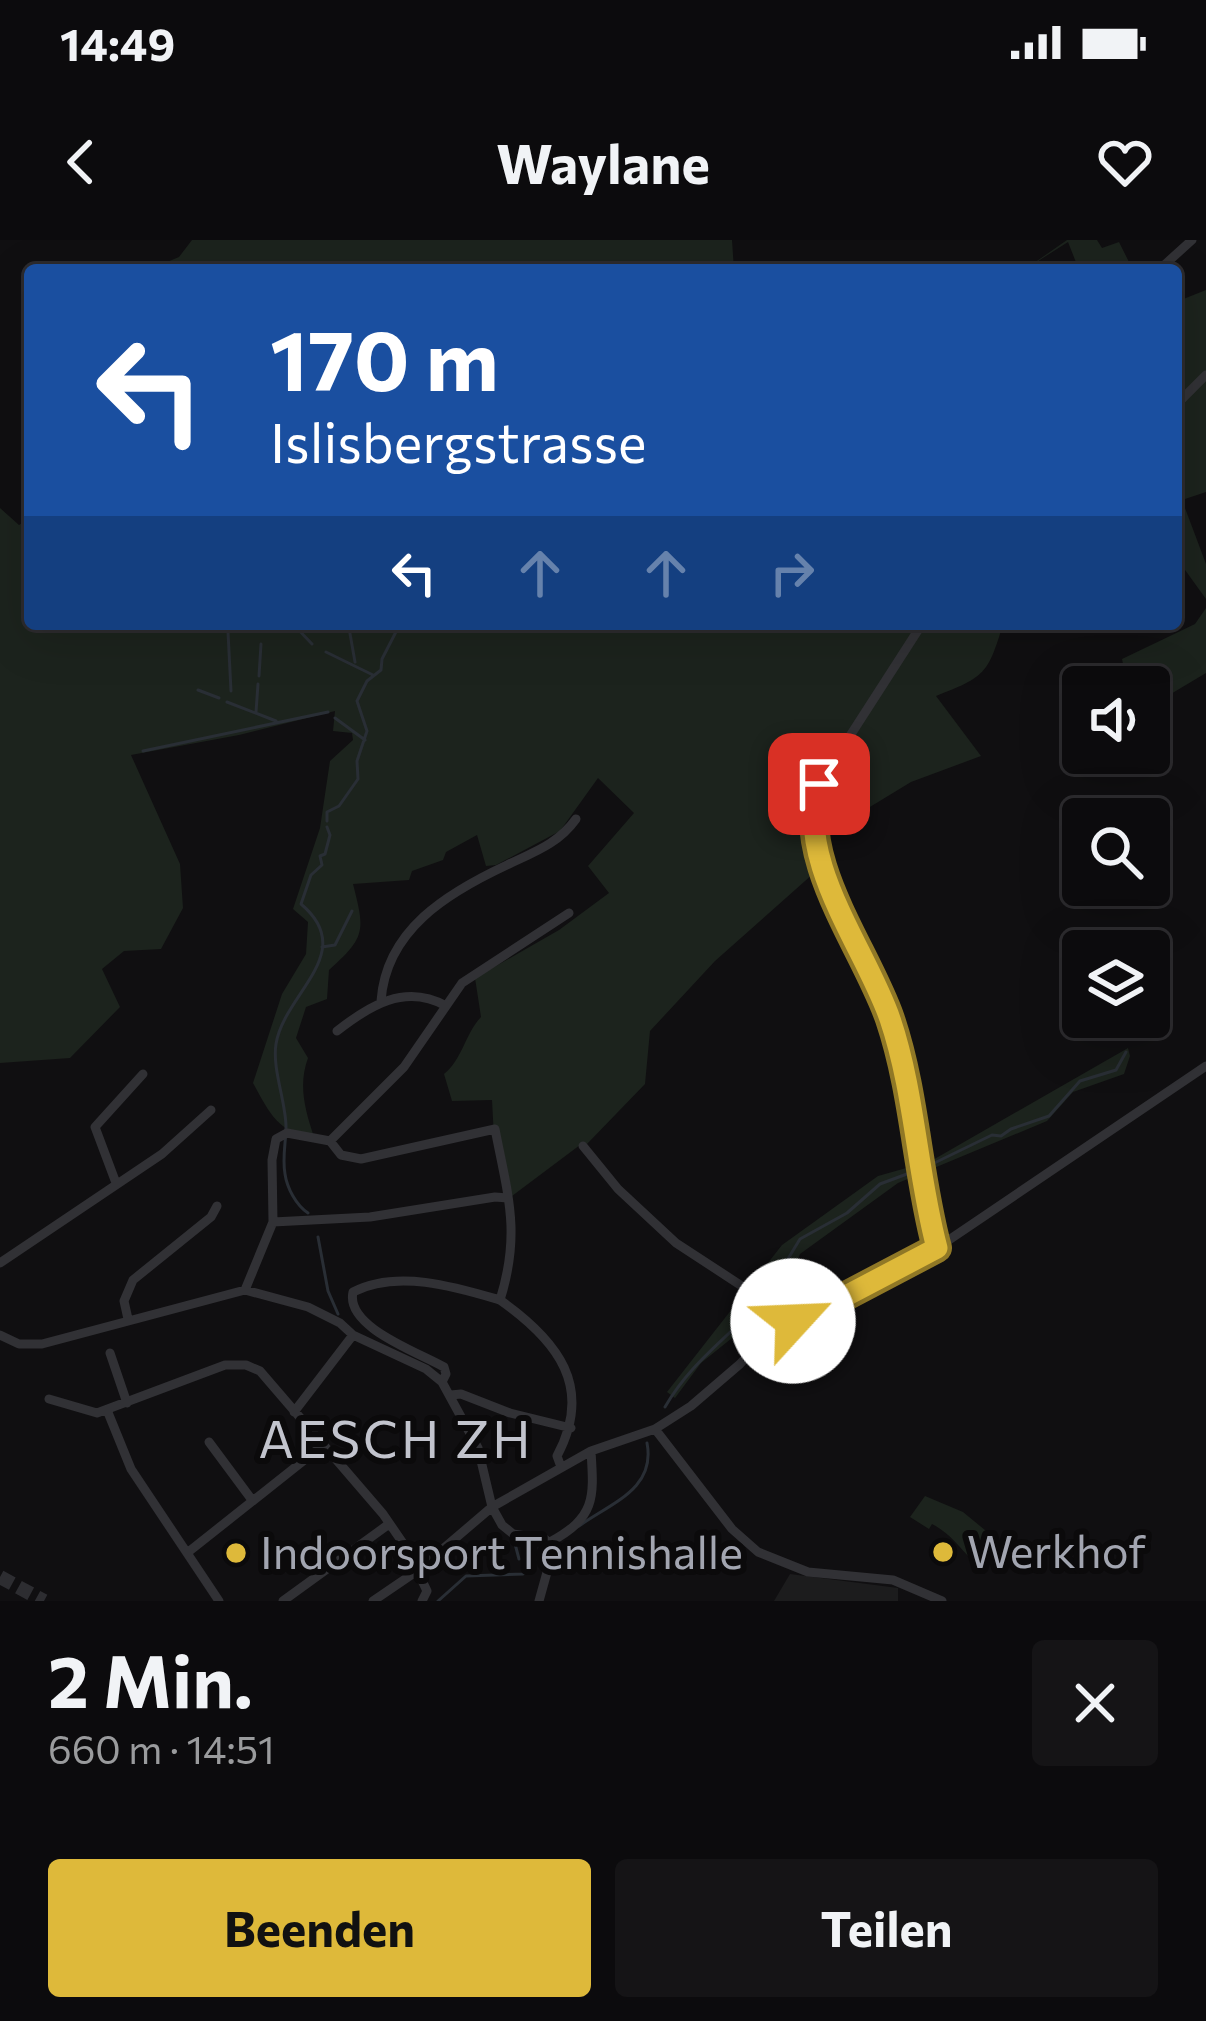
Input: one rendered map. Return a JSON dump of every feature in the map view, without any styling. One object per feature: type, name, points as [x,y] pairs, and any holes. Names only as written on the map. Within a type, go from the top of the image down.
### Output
[{"type":"street","points":[[1165,264],[1192,240]]},
{"type":"street","points":[[1182,399],[1206,375]]},
{"type":"street","points":[[918,630],[819,784],[812,804],[812,826],[813,841],[891,1021],[937,1248]]},
{"type":"street","points":[[381,1001],[394,951],[418,919],[489,874],[538,852],[576,819]]},
{"type":"street","points":[[330,1141],[404,1067],[462,982],[569,914]]},
{"type":"street","points":[[337,1031],[381,1001],[420,997],[446,1006]]},
{"type":"street","points":[[778,1322],[790,1323],[795,1312],[842,1298],[937,1248],[1206,1066]]},
{"type":"street","points":[[116,1183],[95,1127],[143,1073]]},
{"type":"street","points":[[0,1263],[162,1154],[211,1110]]},
{"type":"street","points":[[330,1141],[352,1160],[495,1130],[514,1229],[500,1300]]},
{"type":"street","points":[[245,1290],[273,1222],[276,1139],[285,1133],[330,1141]]},
{"type":"street","points":[[584,1146],[618,1189],[676,1243],[768,1302],[788,1305],[795,1312]]},
{"type":"street","points":[[273,1222],[370,1216],[508,1198]]},
{"type":"street","points":[[128,1319],[124,1301],[133,1280],[211,1217],[217,1206]]},
{"type":"street","points":[[442,1382],[446,1373],[441,1364],[358,1316],[351,1302],[353,1292],[401,1282],[438,1284],[500,1300],[540,1332],[558,1357],[569,1385],[572,1428],[557,1456],[561,1467]]},
{"type":"street","points":[[0,1335],[35,1345],[245,1290],[308,1307],[442,1382],[478,1448],[493,1507],[507,1531],[552,1544]]},
{"type":"street","points":[[768,1302],[778,1322]]},
{"type":"street","points":[[374,1601],[493,1507],[591,1451],[655,1429],[712,1389],[778,1322]]},
{"type":"street","points":[[294,1412],[353,1335]]},
{"type":"street","points":[[110,1353],[127,1402]]},
{"type":"street","points":[[49,1399],[82,1412],[107,1410],[198,1374],[238,1364],[265,1375],[389,1524],[427,1591],[422,1601]]},
{"type":"street","points":[[451,1395],[572,1428]]},
{"type":"street","points":[[107,1410],[131,1469],[219,1601]]},
{"type":"street","points":[[655,1429],[731,1529],[758,1552],[808,1572],[893,1580],[942,1601]]},
{"type":"street","points":[[209,1442],[252,1500]]},
{"type":"street","points":[[187,1553],[322,1446]]},
{"type":"street","points":[[539,1601],[552,1544],[579,1522],[592,1503],[591,1451]]},
{"type":"street","points":[[283,1601],[389,1524]]},
{"type":"shaded area","points":[[192,240],[732,240],[734,264],[162,264],[179,257]]},
{"type":"shaded area","points":[[1067,240],[1097,240],[1102,248],[1119,242],[1130,264],[1077,264],[1068,242],[1033,264]]},
{"type":"shaded area","points":[[1206,290],[1206,492],[1182,500],[1182,300]]},
{"type":"shaded area","points":[[1182,500],[1206,564],[1206,599],[1182,566]]},
{"type":"shaded area","points":[[0,508],[19,525],[24,522],[24,630],[1001,630],[982,672],[936,696],[981,756],[911,782],[814,841],[823,865],[715,961],[650,1031],[645,1084],[587,1144],[512,1196],[494,1138],[492,1100],[452,1101],[444,1074],[481,1017],[475,978],[559,930],[609,893],[588,866],[634,813],[598,778],[560,831],[496,865],[486,866],[477,835],[446,852],[443,860],[412,871],[409,880],[353,884],[360,913],[356,941],[329,970],[327,999],[306,1007],[296,1038],[308,1058],[303,1088],[314,1137],[283,1126],[253,1083],[282,994],[306,954],[308,922],[293,909],[320,828],[330,761],[353,740],[352,733],[333,731],[335,711],[131,755],[180,864],[183,908],[161,949],[124,951],[102,969],[120,1007],[70,1058],[0,1063]]},
{"type":"shaded area","points":[[1206,608],[1206,673],[1170,694],[1170,666],[1124,666],[1122,659],[1195,624]]},
{"type":"shaded area","points":[[1128,1048],[1124,1074],[1073,1092],[1047,1121],[898,1183],[800,1254],[783,1297],[701,1363],[675,1398],[667,1392],[782,1245],[878,1176],[931,1161]]},
{"type":"shaded area","points":[[925,1496],[963,1512],[991,1535],[987,1566],[981,1568],[940,1529],[932,1524],[929,1529],[910,1517]]},
{"type":"shaded area","points":[[790,1574],[898,1588],[898,1601],[774,1601]]},
{"type":"waterway","points":[[299,630],[312,644]]},
{"type":"waterway","points":[[349,630],[355,662]]},
{"type":"waterway","points":[[327,821],[327,812],[339,806],[358,779],[357,761],[367,731],[357,701],[367,681],[381,670],[397,630]]},
{"type":"waterway","points":[[228,632],[231,691]]},
{"type":"waterway","points":[[259,676],[261,644]]},
{"type":"waterway","points":[[326,652],[373,675]]},
{"type":"waterway","points":[[256,712],[258,684]]},
{"type":"waterway","points":[[198,690],[219,698]]},
{"type":"waterway","points":[[227,702],[276,721]]},
{"type":"waterway","points":[[143,751],[328,712]]},
{"type":"waterway","points":[[335,718],[365,740]]},
{"type":"waterway","points":[[308,1213],[286,1179],[285,1117],[275,1054],[282,1025],[321,956],[323,939],[317,922],[301,904],[311,875],[322,865],[320,856],[325,854],[330,835],[327,827]]},
{"type":"waterway","points":[[322,947],[335,945],[352,911]]},
{"type":"waterway","points":[[924,1168],[992,1135],[1001,1136],[1049,1116],[1080,1081],[1116,1070],[1126,1052]]},
{"type":"waterway","points":[[766,1295],[800,1239],[847,1213],[880,1184],[915,1171]]},
{"type":"waterway","points":[[318,1237],[328,1291],[338,1314]]},
{"type":"waterway","points":[[665,1407],[698,1364],[760,1302]]},
{"type":"waterway","points":[[579,1526],[638,1483],[648,1459],[647,1443]]},
{"type":"waterway","points":[[514,1540],[519,1559]]},
{"type":"waterway","points":[[438,1601],[466,1576],[523,1574],[546,1548]]},
{"type":"tunnel","points":[[0,1577],[44,1601]]},
{"type":"place","name":"Werkhof","points":[[943,1552]]},
{"type":"place","name":"Indoorsport Tennishalle","points":[[236,1553]]},
{"type":"district","name":"AESCH ZH","points":[[396,1440]]},
{"type":"route","points":[[793,1321],[795,1312],[842,1298],[937,1248],[891,1021],[813,841],[812,804],[819,784]]}]
